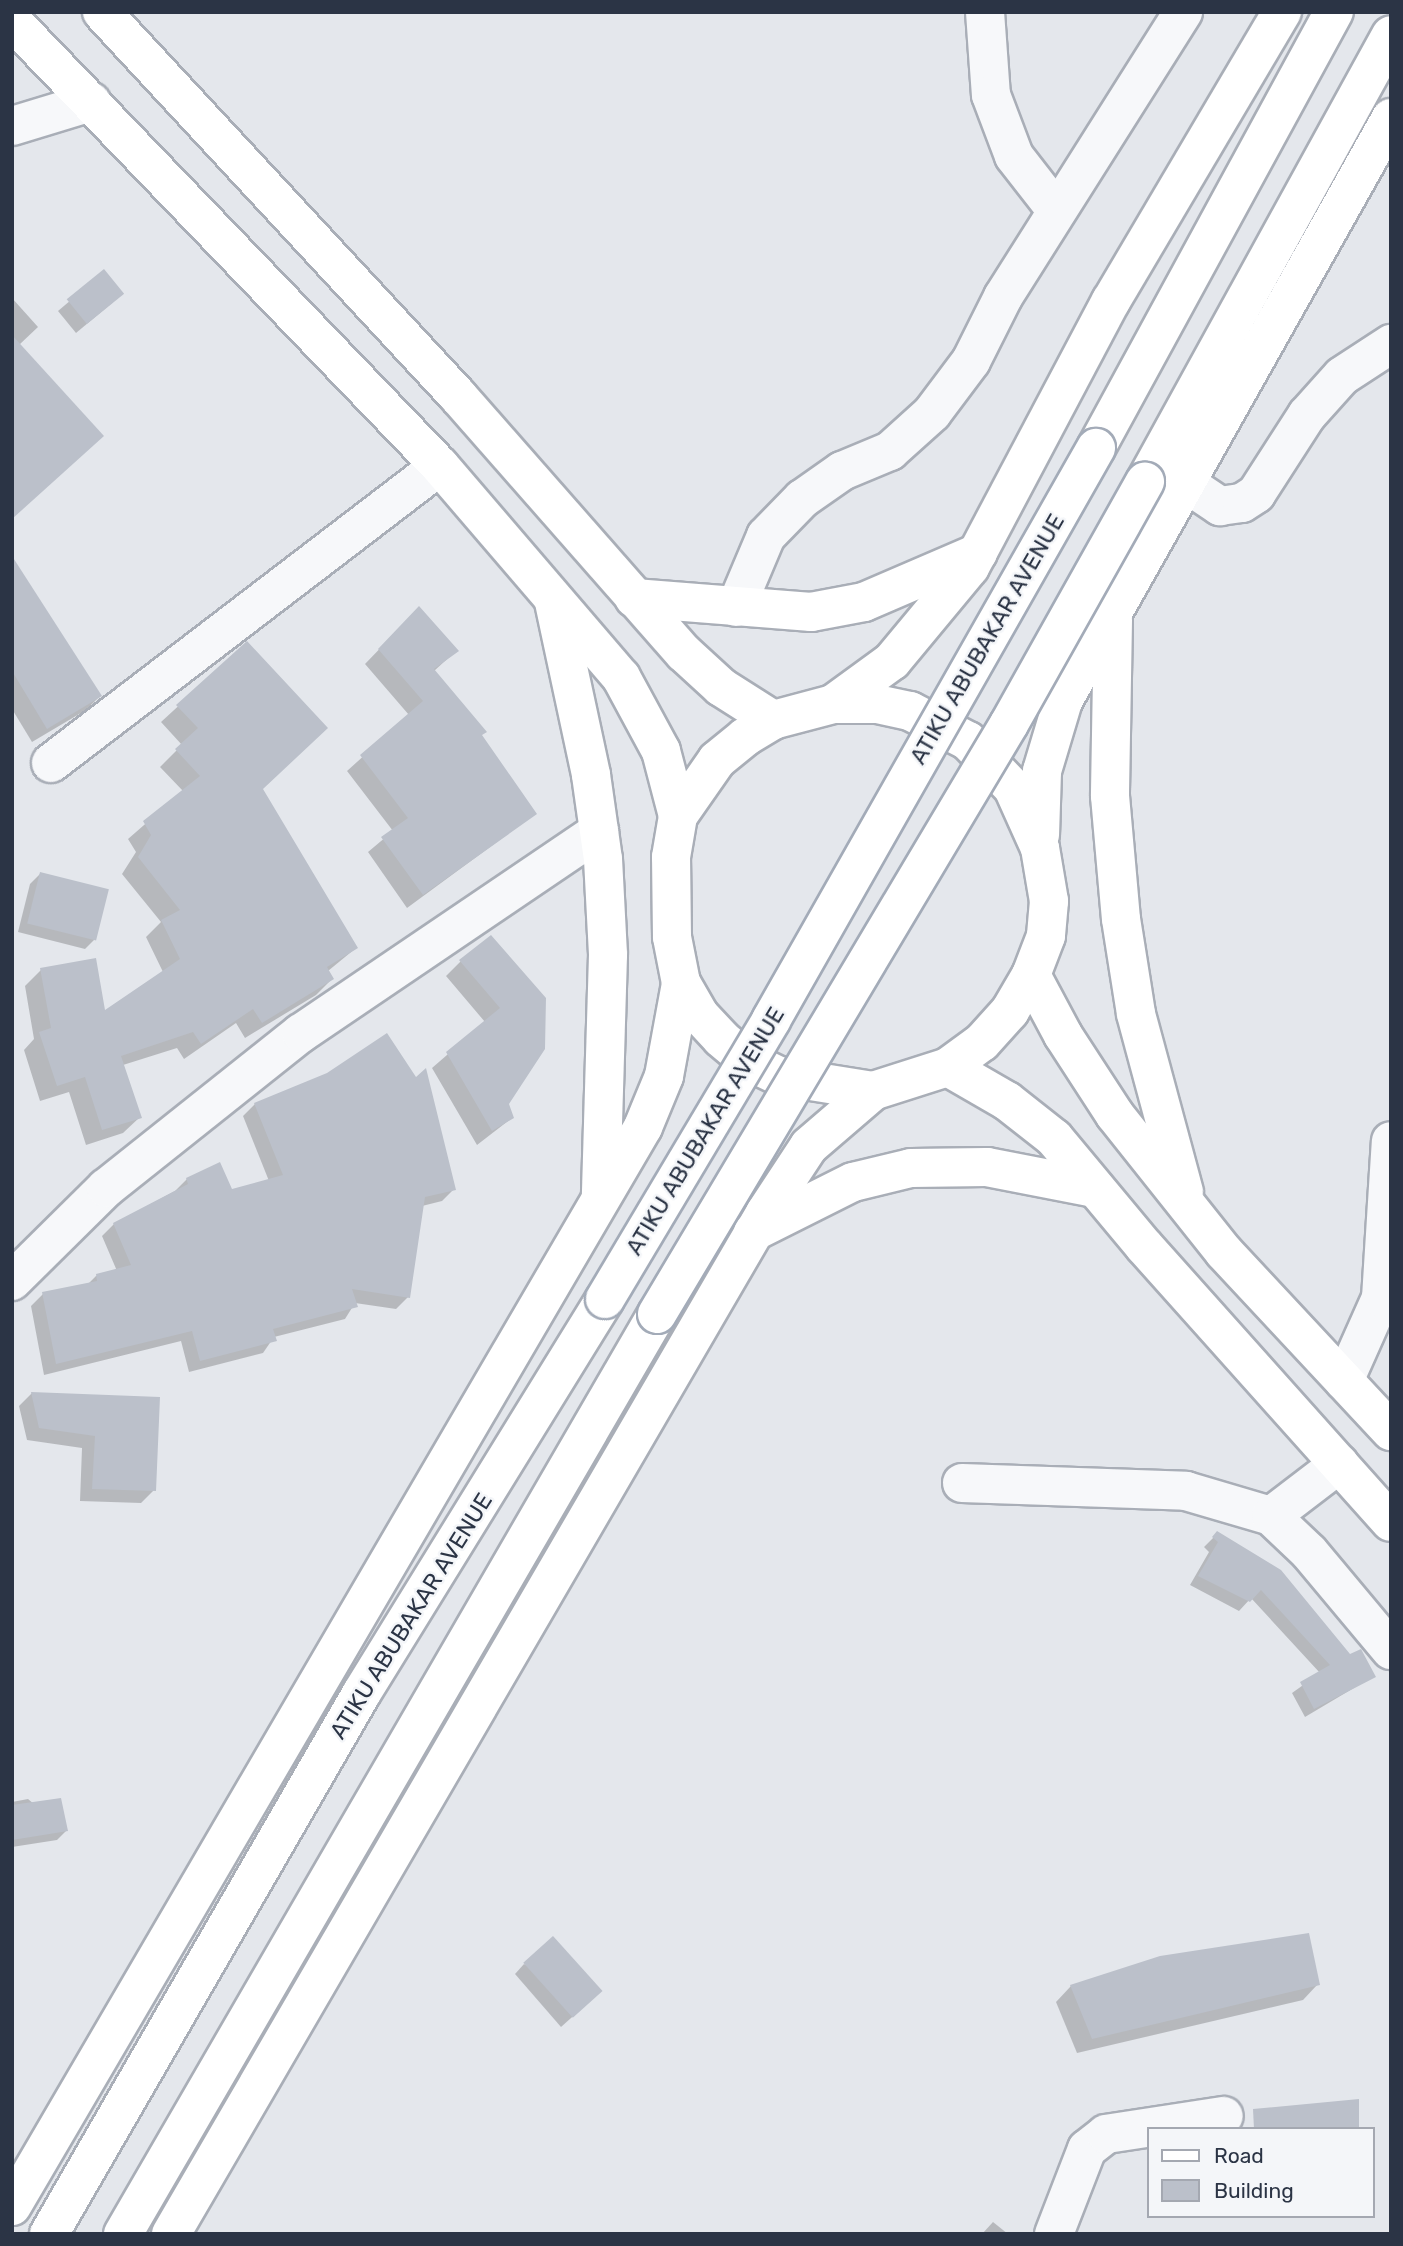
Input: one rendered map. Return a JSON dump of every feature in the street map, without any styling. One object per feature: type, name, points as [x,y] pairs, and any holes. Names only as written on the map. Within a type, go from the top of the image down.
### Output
[{"type":"main road","points":[[102,12],[457,396],[634,598],[721,687],[773,720]]},
{"type":"main road","points":[[833,704],[892,661],[922,630],[978,553],[1111,301],[1282,12]]},
{"type":"main road","name":"ATIKU ABUBAKAR AVENUE","points":[[49,2234],[361,1694],[605,1299],[778,1008],[1096,448],[1334,12]]},
{"type":"main road","points":[[12,21],[440,466],[621,677],[645,713],[661,751],[678,816],[671,857],[672,937],[681,983],[699,1014],[748,1061],[779,1076],[873,1091]]},
{"type":"main road","points":[[123,2234],[657,1314],[1009,724],[1391,34]]},
{"type":"main road","points":[[171,2234],[754,1233],[809,1146],[873,1091],[948,1067],[982,1042],[1010,1011],[1031,975],[1046,936],[1049,901],[1040,848],[1038,806],[1050,733],[1063,701],[1391,118]]},
{"type":"main road","points":[[634,598],[811,612],[864,602],[978,553]]},
{"type":"main road","points":[[554,600],[599,831],[608,955],[601,1200]]},
{"type":"main road","points":[[1114,613],[1110,796],[1122,919],[1136,1014],[1189,1207]]},
{"type":"main road","points":[[678,816],[717,760],[773,720],[833,704],[877,704],[909,711],[968,741],[1013,788],[1040,848]]},
{"type":"main road","points":[[1031,975],[1115,1115],[1189,1207],[1391,1431]]},
{"type":"main road","points":[[12,2206],[643,1127],[664,1076],[681,983]]},
{"type":"main road","points":[[948,1067],[1031,1118],[1054,1138],[1391,1522]]},
{"type":"main road","points":[[754,1233],[853,1182],[911,1168],[987,1167],[1096,1188]]},
{"type":"street","points":[[985,12],[990,96],[1014,156],[1056,210]]},
{"type":"street","points":[[736,607],[766,536],[802,499],[842,471],[890,451],[932,413],[971,361],[1003,296],[1183,12]]},
{"type":"street","points":[[12,126],[90,102]]},
{"type":"street","points":[[1187,484],[1220,506],[1242,503],[1256,494],[1307,415],[1342,376],[1391,344]]},
{"type":"street","points":[[51,763],[440,466]]},
{"type":"street","points":[[12,1281],[106,1188],[301,1033],[599,831]]},
{"type":"street","points":[[1344,1381],[1386,1304],[1391,1141]]},
{"type":"street","points":[[1270,1516],[1339,1464]]},
{"type":"street","points":[[962,1483],[1186,1491],[1270,1516],[1309,1552],[1391,1650]]},
{"type":"street","points":[[1152,2127],[1224,2116]]},
{"type":"street","points":[[1054,2234],[1087,2149],[1106,2134],[1148,2128]]},
{"type":"building","points":[[104,269],[124,294],[87,324],[67,299]]},
{"type":"building","points":[[12,335],[104,436],[12,519]]},
{"type":"building","points":[[12,556],[102,696],[47,729],[12,671]]},
{"type":"building","points":[[419,606],[459,651],[434,669],[487,732],[482,735],[537,814],[423,895],[381,837],[408,818],[360,755],[423,701],[378,649]]},
{"type":"building","points":[[247,641],[328,728],[263,789],[358,948],[327,967],[334,979],[262,1023],[253,1009],[201,1044],[193,1032],[121,1056],[142,1118],[102,1130],[85,1077],[57,1086],[39,1032],[51,1028],[40,968],[96,958],[105,1010],[180,959],[161,920],[180,910],[138,857],[151,835],[143,821],[200,776],[175,749],[198,728],[176,705]]},
{"type":"building","points":[[40,872],[109,889],[96,941],[27,923]]},
{"type":"building","points":[[491,935],[546,998],[545,1049],[509,1104],[514,1118],[492,1131],[446,1052],[500,1008],[459,960]]},
{"type":"building","points":[[387,1033],[416,1077],[426,1068],[456,1190],[425,1197],[410,1298],[352,1289],[358,1307],[273,1329],[277,1341],[200,1361],[192,1331],[56,1364],[42,1292],[97,1281],[96,1274],[131,1265],[113,1223],[188,1184],[186,1178],[220,1162],[232,1189],[283,1175],[254,1103],[327,1073]]},
{"type":"building","points":[[31,1392],[160,1397],[156,1491],[92,1489],[95,1436],[39,1428]]},
{"type":"building","points":[[1217,1531],[1281,1570],[1350,1654],[1361,1649],[1376,1677],[1314,1709],[1300,1682],[1330,1665],[1261,1590],[1250,1602],[1198,1576],[1218,1542],[1212,1537]]},
{"type":"building","points":[[61,1798],[68,1831],[12,1840],[12,1805]]},
{"type":"building","points":[[1309,1933],[1320,1985],[1092,2039],[1070,1985],[1160,1956]]},
{"type":"building","points":[[553,1936],[603,1991],[573,2018],[523,1963]]},
{"type":"building","points":[[1359,2099],[1359,2127],[1254,2127],[1253,2109]]}]
